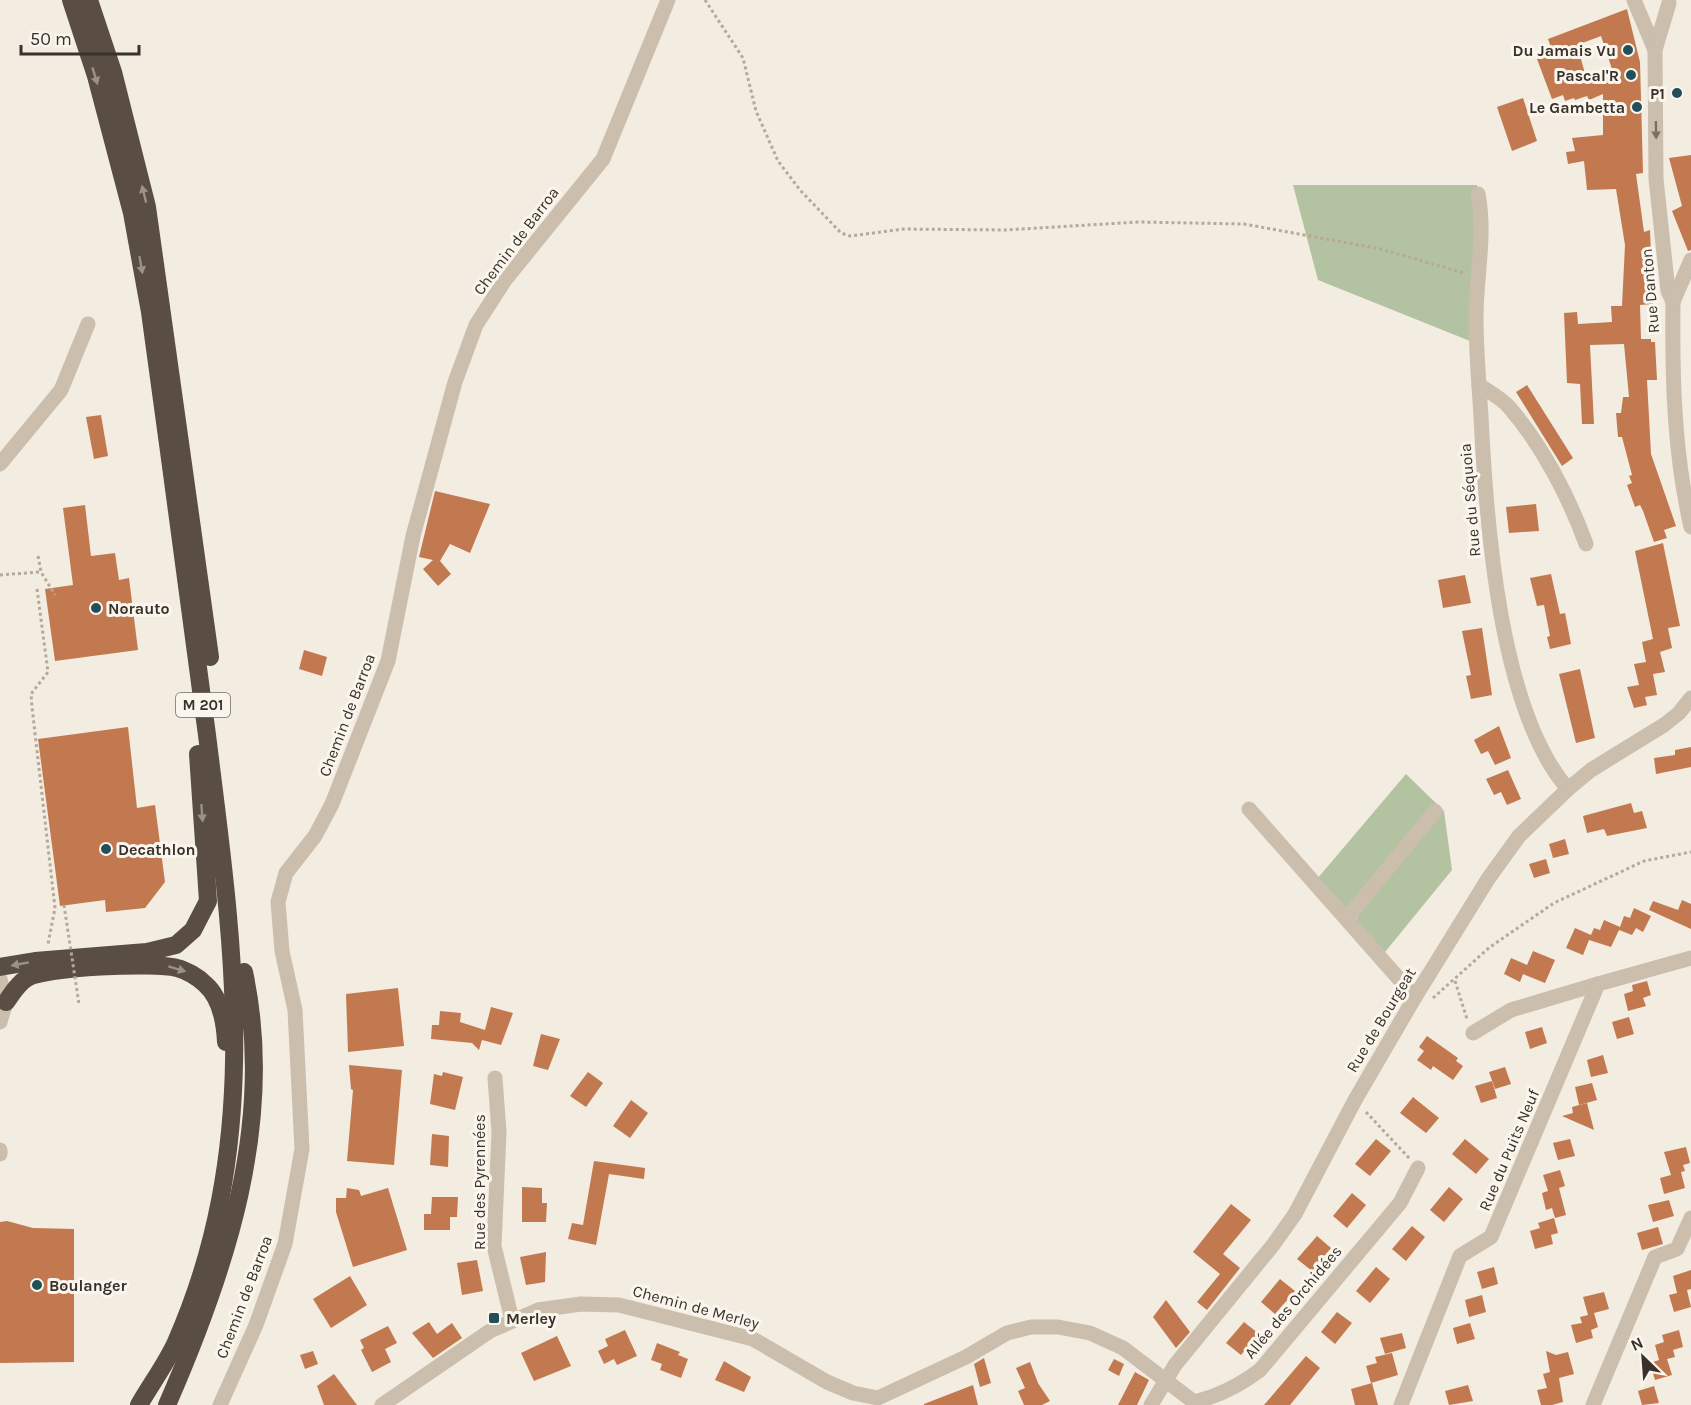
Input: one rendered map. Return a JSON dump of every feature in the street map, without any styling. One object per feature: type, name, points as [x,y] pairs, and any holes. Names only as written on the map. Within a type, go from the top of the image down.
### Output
[{"type":"highway","name":"M 201","points":[[71,0],[96,76],[132,213],[150,312],[231,922],[236,1025],[233,1124],[221,1196],[201,1271],[176,1343],[140,1405]]},
{"type":"highway","name":"M 201","points":[[89,0],[113,72],[147,207],[212,670],[241,922],[244,972],[246,1091],[241,1141],[228,1217],[207,1286],[174,1365],[152,1405]]},
{"type":"highway","points":[[0,967],[47,960],[147,952],[176,945],[193,930],[208,901],[196,720],[199,671]]},
{"type":"highway","points":[[6,1002],[27,978],[48,972],[144,965],[178,968],[193,975],[205,984],[223,1014],[226,1039],[226,1100],[233,1124]]},
{"type":"highway","points":[[167,1405],[207,1310],[238,1206],[253,1107],[255,1064],[253,1011],[244,972]]},
{"type":"street","name":"Chemin de Barroa","points":[[220,1405],[256,1325],[285,1244],[302,1149],[295,1010],[282,951],[278,902],[285,873],[315,836],[332,804],[388,661],[413,536],[454,382],[477,325],[505,280],[603,159],[668,0]]},
{"type":"street","points":[[1634,0],[1655,50]]},
{"type":"street","points":[[1655,50],[1668,1]]},
{"type":"street","name":"Rue Danton","points":[[1655,50],[1656,178],[1666,253],[1668,291],[1673,302],[1675,428],[1681,484],[1691,526]]},
{"type":"street","name":"Rue du Séquoia","points":[[1478,194],[1482,212],[1476,315],[1479,385],[1484,474],[1498,600],[1511,659],[1539,747],[1553,771],[1568,789]]},
{"type":"street","points":[[1666,253],[1680,257],[1691,254]]},
{"type":"street","points":[[1673,302],[1691,260]]},
{"type":"street","points":[[0,464],[61,390],[88,324]]},
{"type":"street","points":[[1479,385],[1508,405],[1539,451],[1576,516],[1586,544]]},
{"type":"street","name":"Rue de Bourgeat","points":[[1151,1405],[1165,1380],[1273,1245],[1294,1214],[1355,1100],[1415,997],[1488,879],[1520,836],[1568,789],[1592,770],[1664,725],[1679,713],[1691,698]]},
{"type":"street","points":[[1249,809],[1415,997]]},
{"type":"street","points":[[1347,918],[1435,811]]},
{"type":"street","points":[[1473,1034],[1511,1010],[1691,958]]},
{"type":"street","points":[[0,979],[6,1002],[0,1022]]},
{"type":"street","name":"Rue du Puits Neuf","points":[[1401,1405],[1460,1256],[1491,1237],[1598,984]]},
{"type":"street","name":"Rue des Pyrennées","points":[[495,1078],[499,1132],[494,1246],[512,1320]]},
{"type":"street","name":"Allée des Orchidées","points":[[1165,1380],[1194,1402],[1242,1384],[1260,1370],[1400,1203],[1418,1168]]},
{"type":"street","points":[[1593,1405],[1655,1257],[1677,1249],[1691,1218]]},
{"type":"street","name":"Chemin de Merley","points":[[382,1405],[490,1331],[538,1310],[581,1304],[619,1305],[753,1339],[827,1382],[878,1402],[966,1357],[1007,1333],[1031,1327],[1058,1327],[1090,1333],[1123,1348],[1165,1380]]},
{"type":"path","points":[[705,0],[743,58],[756,111],[778,161],[800,190],[841,233],[850,236],[904,229],[1005,230],[1138,222],[1244,224],[1381,249],[1465,273],[1479,281]]},
{"type":"path","points":[[38,556],[41,572],[56,595]]},
{"type":"path","points":[[0,575],[41,572]]},
{"type":"path","points":[[37,589],[48,672],[31,694],[33,735],[55,908],[47,960]]},
{"type":"path","points":[[1415,997],[1426,1002],[1455,981],[1490,947],[1554,903],[1644,861],[1691,852]]},
{"type":"path","points":[[64,905],[79,1004]]},
{"type":"path","points":[[1455,981],[1464,1011]]},
{"type":"path","points":[[1355,1100],[1418,1168]]},
{"type":"green space","points":[[1293,185],[1477,185],[1483,278],[1470,341],[1318,280]]},
{"type":"green space","points":[[1406,774],[1444,811],[1452,870],[1385,952],[1356,921],[1359,912],[1352,905],[1344,908],[1317,879]]},
{"type":"building","points":[[1627,9],[1640,62],[1643,173],[1636,174],[1644,232],[1650,230],[1653,304],[1640,305],[1641,339],[1651,339],[1651,342],[1655,342],[1657,380],[1647,380],[1651,454],[1676,526],[1664,530],[1667,538],[1654,542],[1643,511],[1640,505],[1635,507],[1627,485],[1632,483],[1629,476],[1632,475],[1622,437],[1618,437],[1616,413],[1621,413],[1623,397],[1629,397],[1624,344],[1590,345],[1594,424],[1582,424],[1580,384],[1567,383],[1564,313],[1577,312],[1578,324],[1612,322],[1611,306],[1622,306],[1625,245],[1616,189],[1587,190],[1584,161],[1568,164],[1566,152],[1575,151],[1572,138],[1603,135],[1603,94],[1589,100],[1587,96],[1565,101],[1563,95],[1552,99],[1537,59],[1553,53],[1548,39]],"holes":[[[1601,36],[1612,69],[1586,77],[1577,45]]]},
{"type":"building","points":[[1523,98],[1537,141],[1512,151],[1497,107]]},
{"type":"building","points":[[1691,155],[1691,250],[1688,251],[1672,211],[1682,206],[1669,158]]},
{"type":"building","points":[[1527,385],[1573,458],[1562,466],[1516,392]]},
{"type":"building","points":[[101,415],[108,456],[94,459],[86,417]]},
{"type":"building","points":[[435,491],[490,504],[470,553],[450,544],[440,561],[451,574],[438,586],[423,569],[433,560],[419,557]]},
{"type":"building","points":[[1536,504],[1539,531],[1509,533],[1506,507]]},
{"type":"building","points":[[85,505],[91,556],[115,553],[119,580],[129,578],[138,650],[55,661],[45,589],[73,585],[63,508]]},
{"type":"building","points":[[1663,543],[1680,626],[1668,628],[1672,648],[1660,652],[1665,672],[1653,674],[1657,695],[1645,697],[1647,705],[1634,708],[1627,687],[1639,685],[1634,664],[1646,662],[1642,642],[1653,639],[1635,551]]},
{"type":"building","points":[[1551,574],[1560,614],[1565,613],[1571,644],[1550,649],[1544,605],[1537,606],[1530,578]]},
{"type":"building","points":[[1465,575],[1471,603],[1443,608],[1438,580]]},
{"type":"building","points":[[1482,628],[1492,695],[1471,699],[1466,676],[1471,675],[1462,631]]},
{"type":"building","points":[[304,650],[327,657],[322,676],[299,669]]},
{"type":"building","points":[[1580,669],[1595,738],[1576,743],[1559,674]]},
{"type":"building","points":[[1499,726],[1511,758],[1495,765],[1488,751],[1481,754],[1474,740]]},
{"type":"building","name":"Decathlon","points":[[128,727],[137,808],[155,805],[165,882],[145,908],[106,912],[105,900],[60,906],[38,739]]},
{"type":"building","points":[[1691,747],[1691,767],[1656,774],[1654,758],[1675,755],[1675,750]]},
{"type":"building","points":[[1508,770],[1521,799],[1507,805],[1501,792],[1494,795],[1486,779]]},
{"type":"building","points":[[1631,803],[1634,813],[1642,811],[1647,828],[1607,836],[1604,829],[1587,833],[1583,816]]},
{"type":"building","points":[[1565,839],[1569,854],[1553,858],[1549,844]]},
{"type":"building","points":[[1546,859],[1550,873],[1534,878],[1529,864]]},
{"type":"building","points":[[1682,900],[1691,904],[1691,929],[1649,910],[1653,901],[1678,910]]},
{"type":"building","points":[[1634,908],[1651,916],[1643,932],[1636,928],[1632,935],[1619,930],[1611,947],[1589,940],[1583,955],[1566,948],[1575,928],[1591,935],[1594,928],[1600,930],[1604,920],[1620,927],[1624,916],[1630,918]]},
{"type":"building","points":[[1533,951],[1555,960],[1545,983],[1523,974],[1520,982],[1504,974],[1511,958],[1527,965]]},
{"type":"building","points":[[1647,981],[1651,995],[1643,998],[1646,1006],[1628,1011],[1624,994],[1633,991],[1632,985]]},
{"type":"building","points":[[398,988],[404,1046],[348,1052],[346,994]]},
{"type":"building","points":[[491,1007],[513,1013],[501,1045],[482,1040],[479,1050],[472,1043],[431,1039],[432,1025],[439,1025],[440,1011],[461,1013],[460,1022],[485,1030]]},
{"type":"building","points":[[1629,1017],[1634,1034],[1617,1039],[1612,1022]]},
{"type":"building","points":[[1542,1027],[1547,1043],[1530,1049],[1525,1032]]},
{"type":"building","points":[[541,1034],[560,1039],[548,1070],[533,1066]]},
{"type":"building","points":[[1427,1036],[1458,1058],[1456,1061],[1463,1066],[1453,1080],[1433,1066],[1431,1070],[1417,1060],[1424,1051],[1419,1047]]},
{"type":"building","points":[[1603,1055],[1608,1073],[1591,1077],[1587,1060]]},
{"type":"building","points":[[349,1065],[402,1070],[394,1165],[347,1161],[353,1090],[351,1089]]},
{"type":"building","points":[[1505,1067],[1511,1084],[1495,1089],[1489,1072]]},
{"type":"building","points":[[443,1072],[463,1077],[455,1110],[430,1104],[434,1074],[442,1076]]},
{"type":"building","points":[[588,1072],[603,1083],[586,1107],[570,1096]]},
{"type":"building","points":[[1492,1081],[1497,1098],[1481,1103],[1475,1086]]},
{"type":"building","points":[[1592,1083],[1597,1100],[1579,1105],[1575,1087]]},
{"type":"building","points":[[1413,1097],[1439,1118],[1426,1133],[1400,1113]]},
{"type":"building","points":[[631,1100],[648,1113],[630,1138],[613,1126]]},
{"type":"building","points":[[1587,1103],[1594,1130],[1562,1116],[1573,1113],[1572,1107]]},
{"type":"building","points":[[432,1134],[449,1136],[448,1167],[430,1165]]},
{"type":"building","points":[[1376,1139],[1391,1151],[1370,1176],[1355,1164]]},
{"type":"building","points":[[1465,1139],[1489,1159],[1476,1174],[1452,1154]]},
{"type":"building","points":[[1570,1139],[1575,1156],[1558,1160],[1553,1143]]},
{"type":"building","points":[[1686,1147],[1690,1163],[1683,1165],[1685,1171],[1681,1172],[1685,1188],[1664,1194],[1660,1178],[1671,1175],[1664,1152]]},
{"type":"building","points":[[594,1161],[645,1168],[644,1179],[609,1174],[596,1245],[568,1239],[572,1223],[583,1225]]},
{"type":"building","points":[[1560,1170],[1565,1186],[1559,1188],[1566,1215],[1555,1218],[1552,1208],[1546,1210],[1542,1193],[1548,1191],[1543,1175]]},
{"type":"building","points":[[522,1187],[542,1188],[542,1203],[547,1203],[546,1222],[522,1222]]},
{"type":"building","points":[[1449,1187],[1463,1199],[1444,1222],[1430,1210]]},
{"type":"building","points":[[347,1188],[359,1190],[361,1196],[388,1188],[407,1250],[353,1267],[336,1212],[336,1198],[346,1198]]},
{"type":"building","points":[[1352,1193],[1366,1205],[1347,1228],[1333,1216]]},
{"type":"building","points":[[432,1197],[458,1197],[457,1217],[450,1217],[450,1230],[424,1230],[424,1214],[431,1214]]},
{"type":"building","points":[[1669,1200],[1674,1216],[1653,1222],[1648,1205]]},
{"type":"building","points":[[1231,1204],[1251,1220],[1223,1254],[1240,1268],[1207,1310],[1197,1302],[1220,1274],[1193,1252]]},
{"type":"building","points":[[1554,1218],[1558,1233],[1551,1235],[1553,1244],[1535,1249],[1530,1231],[1540,1228],[1538,1223]]},
{"type":"building","name":"Boulanger","points":[[7,1221],[33,1228],[74,1229],[74,1362],[0,1363],[0,1222]]},
{"type":"building","points":[[1412,1226],[1425,1237],[1406,1261],[1392,1249]]},
{"type":"building","points":[[1658,1227],[1663,1244],[1642,1250],[1637,1233]]},
{"type":"building","points":[[1317,1236],[1331,1248],[1312,1271],[1297,1259]]},
{"type":"building","points":[[546,1252],[545,1282],[526,1285],[520,1257]]},
{"type":"building","points":[[477,1260],[483,1291],[462,1295],[457,1263]]},
{"type":"building","points":[[1376,1267],[1390,1279],[1370,1303],[1356,1291]]},
{"type":"building","points":[[1494,1267],[1498,1284],[1482,1289],[1477,1272]]},
{"type":"building","points":[[1691,1270],[1691,1289],[1687,1290],[1691,1307],[1674,1312],[1669,1295],[1677,1293],[1673,1276]]},
{"type":"building","points":[[350,1276],[367,1305],[331,1328],[313,1299]]},
{"type":"building","points":[[1280,1279],[1295,1291],[1275,1314],[1261,1302]]},
{"type":"building","points":[[1604,1292],[1609,1309],[1594,1313],[1598,1327],[1591,1330],[1593,1338],[1576,1343],[1571,1325],[1582,1323],[1580,1317],[1588,1315],[1583,1297]]},
{"type":"building","points":[[1482,1295],[1486,1312],[1469,1317],[1465,1300]]},
{"type":"building","points":[[1166,1300],[1190,1332],[1176,1348],[1153,1317]]},
{"type":"building","points":[[1337,1312],[1352,1323],[1335,1344],[1321,1332]]},
{"type":"building","points":[[429,1322],[437,1334],[452,1323],[462,1338],[433,1358],[412,1333]]},
{"type":"building","points":[[1244,1322],[1259,1334],[1241,1355],[1226,1343]]},
{"type":"building","points":[[1470,1323],[1475,1339],[1457,1344],[1453,1328]]},
{"type":"building","points":[[388,1326],[397,1343],[385,1349],[391,1362],[372,1372],[361,1350],[364,1348],[360,1340]]},
{"type":"building","points":[[625,1330],[637,1356],[617,1365],[614,1359],[604,1364],[598,1351],[608,1346],[605,1339]]},
{"type":"building","points":[[1679,1330],[1683,1347],[1673,1350],[1675,1357],[1667,1359],[1672,1375],[1655,1380],[1650,1363],[1659,1360],[1655,1345],[1664,1342],[1662,1335]]},
{"type":"building","points":[[1402,1333],[1406,1348],[1385,1354],[1380,1338]]},
{"type":"building","points":[[557,1336],[571,1366],[534,1381],[521,1353]]},
{"type":"building","points":[[657,1343],[680,1352],[678,1355],[688,1359],[681,1378],[660,1370],[662,1364],[651,1360]]},
{"type":"building","points":[[313,1351],[318,1364],[305,1369],[300,1355]]},
{"type":"building","points":[[1546,1351],[1556,1355],[1568,1352],[1574,1374],[1559,1378],[1563,1402],[1552,1405],[1541,1405],[1537,1390],[1547,1388],[1543,1374],[1550,1372]]},
{"type":"building","points":[[1392,1353],[1398,1375],[1371,1383],[1366,1366],[1377,1363],[1375,1357]]},
{"type":"building","points":[[1306,1356],[1320,1368],[1290,1405],[1264,1405]]},
{"type":"building","points":[[984,1358],[991,1383],[980,1387],[974,1364]]},
{"type":"building","points":[[1114,1359],[1124,1364],[1119,1376],[1108,1370]]},
{"type":"building","points":[[724,1361],[751,1377],[744,1392],[715,1380]]},
{"type":"building","points":[[1030,1362],[1038,1383],[1050,1401],[1042,1405],[1024,1405],[1018,1391],[1025,1388],[1016,1368]]},
{"type":"building","points":[[1135,1372],[1149,1380],[1137,1405],[1118,1405]]},
{"type":"building","points":[[334,1374],[357,1405],[324,1405],[317,1386]]},
{"type":"building","points":[[1372,1383],[1378,1405],[1355,1405],[1351,1389]]},
{"type":"building","points":[[973,1385],[978,1405],[924,1405],[924,1404]]},
{"type":"building","points":[[1468,1385],[1473,1401],[1449,1405],[1445,1391]]},
{"type":"building","points":[[1654,1386],[1659,1403],[1642,1405],[1638,1391]]},
{"type":"place","name":"Du Jamais Vu","points":[[1628,50]]},
{"type":"place","name":"Pascal'R","points":[[1631,75]]},
{"type":"place","name":"P1","points":[[1677,93]]},
{"type":"place","name":"Le Gambetta","points":[[1637,107]]},
{"type":"place","name":"Norauto","points":[[96,608]]},
{"type":"place","name":"Decathlon","points":[[106,849]]},
{"type":"place","name":"Boulanger","points":[[37,1285]]},
{"type":"place","name":"Merley","points":[[494,1318]]}]
